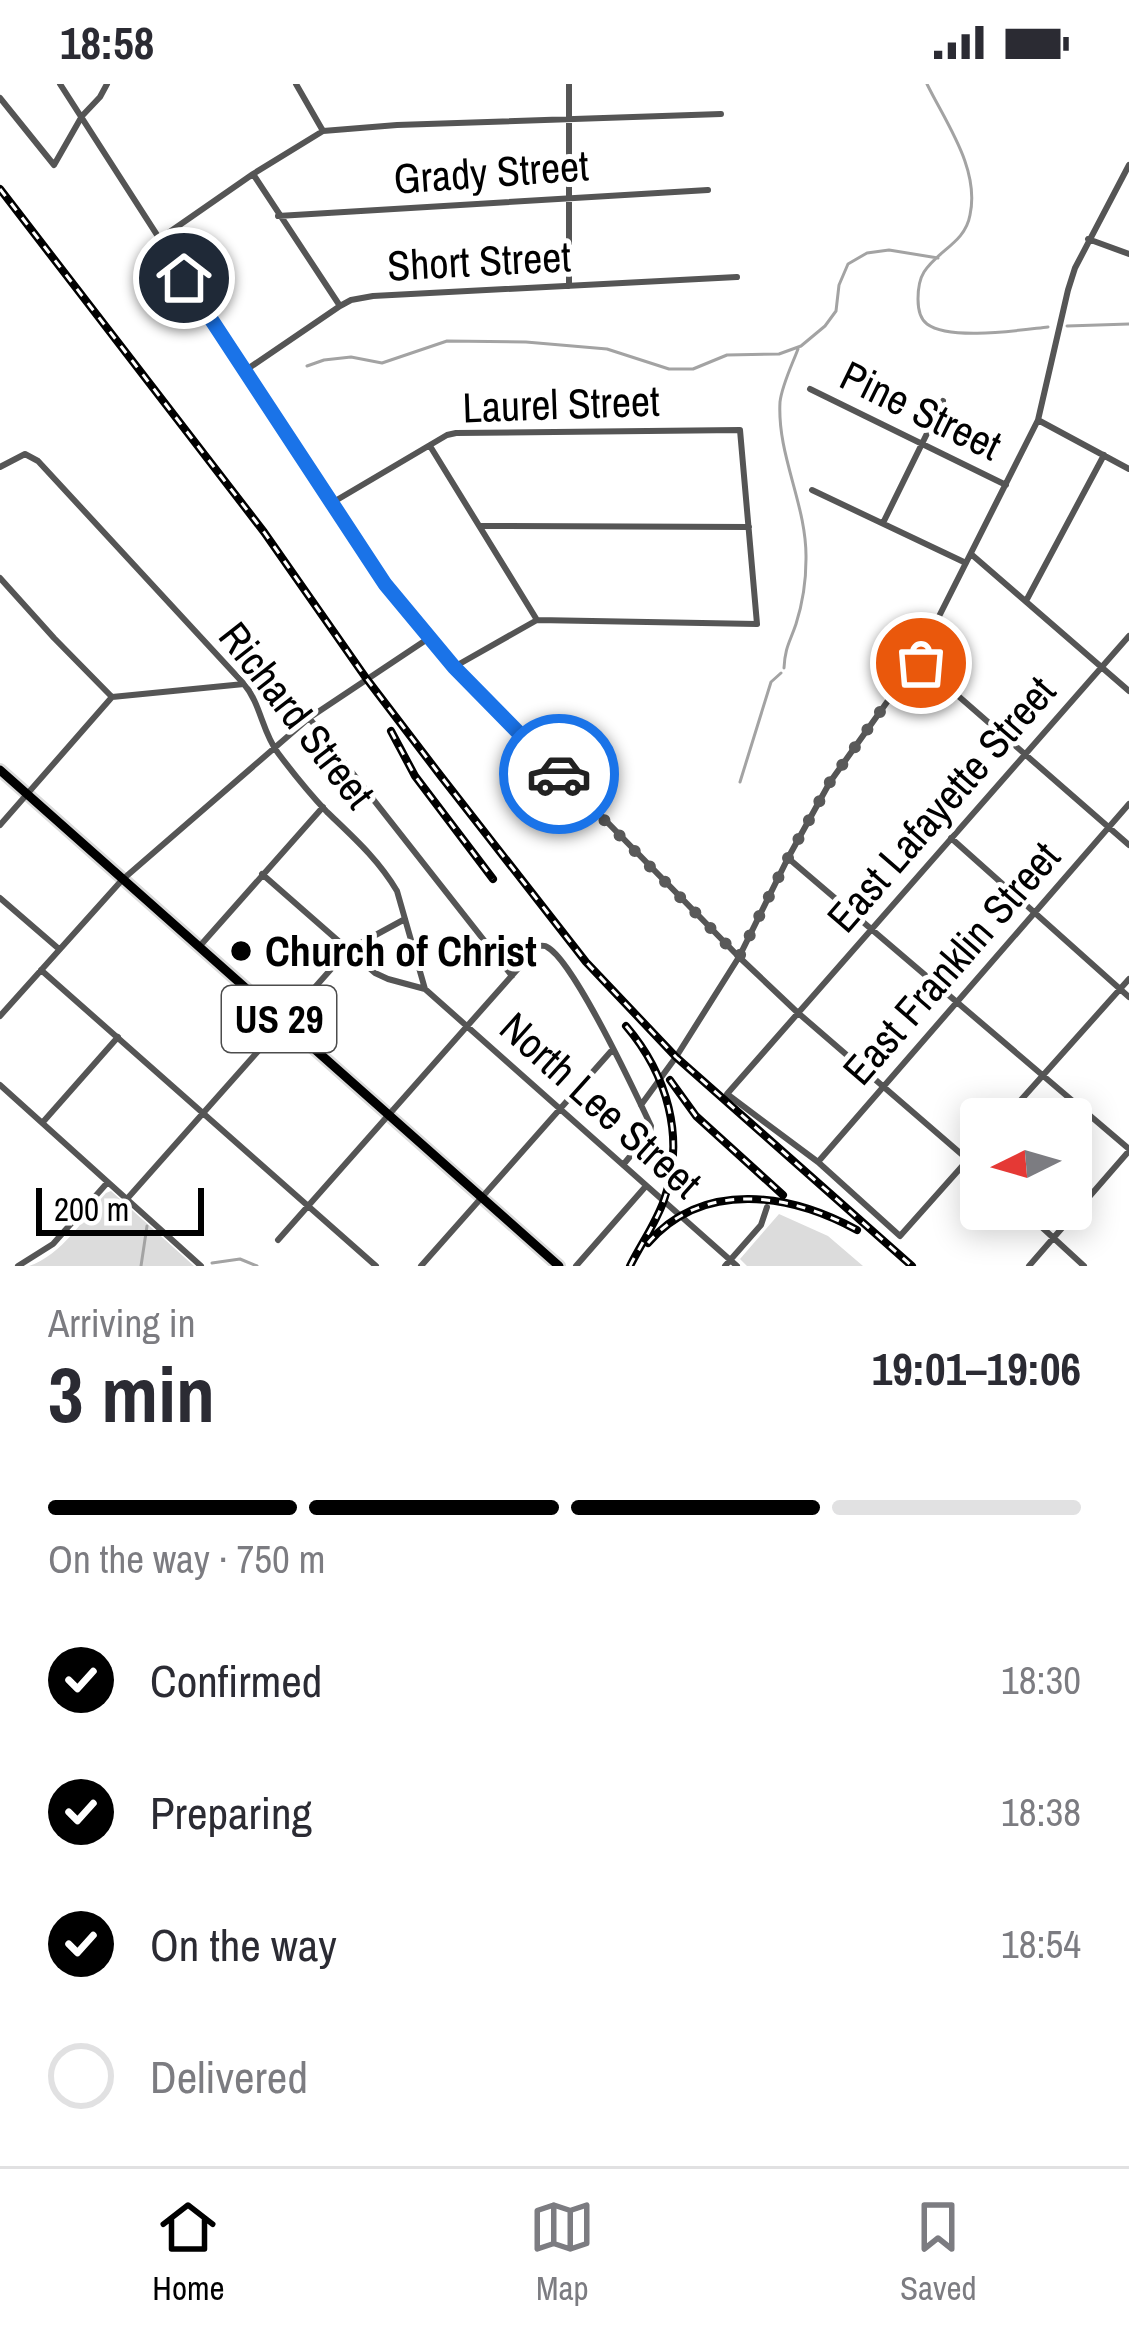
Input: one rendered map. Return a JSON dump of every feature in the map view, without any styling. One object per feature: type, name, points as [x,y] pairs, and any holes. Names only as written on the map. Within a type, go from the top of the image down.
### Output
[{"type":"main road","name":"US 29","points":[[0,770],[559,1266]]},
{"type":"street","points":[[60,84],[330,504],[429,638],[739,957],[960,1151]]},
{"type":"street","points":[[0,98],[54,165],[107,84]]},
{"type":"street","points":[[296,84],[323,131]]},
{"type":"street","points":[[569,84],[569,286]]},
{"type":"street","points":[[158,241],[323,131],[397,124],[721,114]]},
{"type":"street","points":[[641,1105],[739,957],[830,782],[917,660],[1038,420],[1067,290],[1088,239],[1128,167]]},
{"type":"street","points":[[253,175],[340,306]]},
{"type":"street","name":"Grady Street","points":[[278,216],[708,190]]},
{"type":"street","points":[[1088,239],[1129,254]]},
{"type":"street","name":"Short Street","points":[[246,370],[340,306],[373,296],[736,278]]},
{"type":"street","name":"Pine Street","points":[[809,389],[1006,485]]},
{"type":"street","points":[[883,524],[943,401]]},
{"type":"street","points":[[1038,420],[1129,469]]},
{"type":"street","name":"Laurel Street","points":[[330,504],[456,433],[740,430],[749,527]]},
{"type":"street","points":[[430,446],[537,620]]},
{"type":"street","name":"Richard Street","points":[[0,466],[25,454],[38,461],[254,696],[273,747],[322,807],[379,863],[397,891],[425,989]]},
{"type":"street","points":[[1026,601],[1104,454]]},
{"type":"street","points":[[812,490],[969,558],[1129,691]]},
{"type":"street","points":[[454,667],[537,620],[758,624],[749,527],[481,526]]},
{"type":"street","points":[[0,578],[112,697]]},
{"type":"street","name":"East Lafayette Street","points":[[818,1162],[727,1094],[1129,636]]},
{"type":"street","points":[[0,1016],[122,880],[309,718],[429,638]]},
{"type":"street","points":[[917,660],[1129,845]]},
{"type":"street","points":[[0,825],[112,697],[244,684]]},
{"type":"street","points":[[309,718],[512,976]]},
{"type":"street","name":"East Franklin Street","points":[[818,1162],[1129,804]]},
{"type":"street","points":[[199,947],[322,807]]},
{"type":"street","points":[[951,838],[1129,997]]},
{"type":"street","points":[[788,858],[1129,1150],[1029,1266]]},
{"type":"street","points":[[262,874],[388,979],[425,989]]},
{"type":"street","points":[[0,898],[59,950]]},
{"type":"street","points":[[126,1199],[348,950],[405,919]]},
{"type":"street","points":[[278,1240],[535,948],[544,945],[576,982],[651,1126],[623,1165]]},
{"type":"street","points":[[41,970],[376,1266]]},
{"type":"street","points":[[1023,1098],[1129,980]]},
{"type":"street","name":"North Lee Street","points":[[425,989],[731,1264]]},
{"type":"street","points":[[43,1122],[118,1037]]},
{"type":"street","points":[[421,1266],[613,1049]]},
{"type":"street","points":[[0,1084],[201,1266]]},
{"type":"street","points":[[818,1162],[900,1236],[960,1169]]},
{"type":"street","points":[[18,1266],[53,1244],[107,1183]]},
{"type":"street","points":[[576,1266],[646,1186]]},
{"type":"street","points":[[731,1264],[760,1225],[766,1207]]},
{"type":"street","points":[[1045,1230],[1084,1266]]},
{"type":"shaded area","points":[[111,1191],[194,1266],[29,1266],[62,1245]]},
{"type":"shaded area","points":[[779,1214],[828,1236],[863,1266],[747,1266],[740,1259]]},
{"type":"waterway","points":[[927,84],[966,164],[972,198],[963,233],[922,275],[921,316],[927,324],[952,332],[1048,327]]},
{"type":"waterway","points":[[307,366],[351,357],[382,363],[447,341],[607,349],[669,369],[693,369],[727,355],[779,354],[801,346],[836,311],[848,264],[867,253],[889,250],[938,258]]},
{"type":"waterway","points":[[1067,326],[1129,324]]},
{"type":"waterway","points":[[784,668],[801,608],[806,567],[802,519],[780,422],[781,395],[798,349]]},
{"type":"waterway","points":[[740,782],[771,682],[781,673]]},
{"type":"waterway","points":[[141,1266],[147,1226]]},
{"type":"waterway","points":[[212,1263],[240,1259],[257,1266]]},
{"type":"railway","points":[[0,189],[264,532],[366,678],[586,962],[676,1057],[912,1266]]},
{"type":"railway","points":[[391,731],[415,776],[493,879]]},
{"type":"railway","points":[[626,1026],[662,1086],[673,1153],[664,1200],[630,1266]]},
{"type":"railway","points":[[670,1080],[696,1116],[783,1195]]},
{"type":"railway","points":[[648,1243],[695,1209],[749,1199],[804,1208],[857,1230]]},
{"type":"way so far","points":[[559,774],[739,957],[830,782],[917,660],[921,663]]},
{"type":"place","name":"Church of Christ","points":[[241,951]]},
{"type":"route","points":[[184,278],[385,584],[454,667],[559,774]]}]
